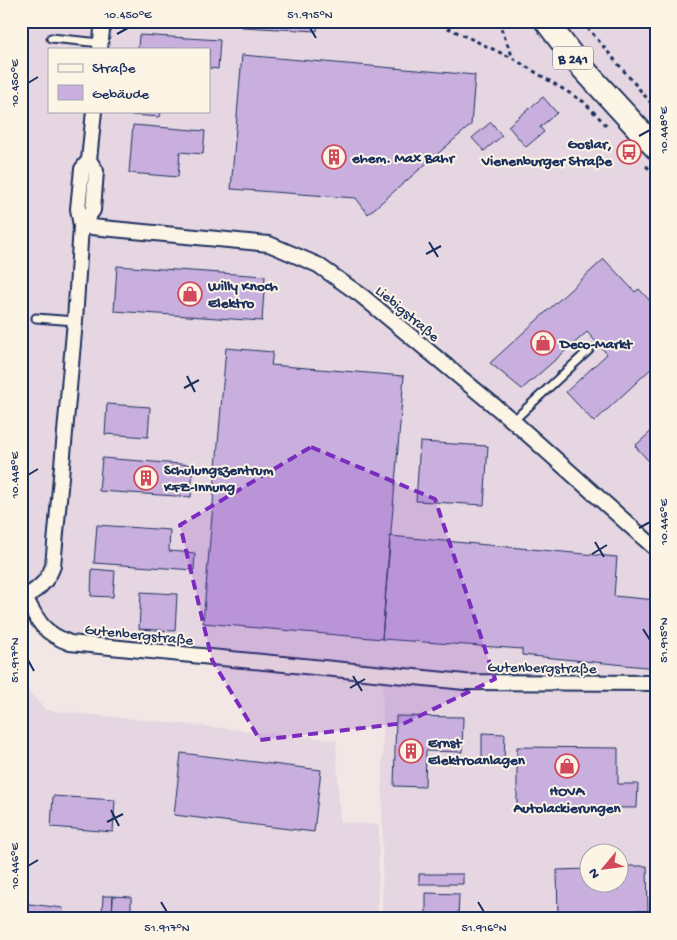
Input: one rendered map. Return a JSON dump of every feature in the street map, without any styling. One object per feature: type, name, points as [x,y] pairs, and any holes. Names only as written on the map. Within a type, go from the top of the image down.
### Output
[{"type":"main road","name":"B 241","points":[[546,21],[649,156]]},
{"type":"street","points":[[101,46],[103,21]]},
{"type":"street","name":"Gutenbergstraße","points":[[94,112],[89,160],[82,169],[78,209],[81,226],[75,321],[53,566],[46,581],[37,590],[23,598],[45,630],[55,638],[70,643],[465,682],[602,685],[656,684]]},
{"type":"street","name":"Liebigstraße","points":[[81,226],[224,238],[269,244],[292,252],[338,277],[513,422],[656,549]]},
{"type":"lane","points":[[52,38],[101,46]]},
{"type":"lane","points":[[36,318],[75,321]]},
{"type":"lane","points":[[513,422],[589,350]]},
{"type":"path","points":[[433,21],[514,59],[584,102],[610,129]]},
{"type":"path","points":[[498,21],[514,59]]},
{"type":"path","points":[[582,21],[656,109]]},
{"type":"path","points":[[649,156],[656,174]]},
{"type":"highlighted area","points":[[311,447],[435,499],[495,679],[405,723],[260,740],[212,660],[180,525]]},
{"type":"shaded area","points":[[21,21],[656,21],[656,919],[382,919],[383,665],[66,633],[21,602]]},
{"type":"shaded area","points":[[21,684],[46,710],[336,740],[340,822],[379,825],[378,919],[21,919]]},
{"type":"building","points":[[243,21],[318,21],[317,31],[242,27]]},
{"type":"building","points":[[139,35],[220,40],[218,69],[210,68],[210,48],[138,48]]},
{"type":"building","name":"ehem. Max Bahr","points":[[242,55],[475,75],[471,125],[368,214],[356,198],[231,189]]},
{"type":"building","points":[[543,97],[557,113],[540,127],[544,132],[526,147],[508,126]]},
{"type":"building","points":[[132,112],[161,112],[160,117],[132,115]]},
{"type":"building","points":[[491,122],[502,136],[484,151],[472,138]]},
{"type":"building","points":[[133,125],[205,131],[203,154],[180,152],[178,177],[129,173]]},
{"type":"building","name":"Deco-Markt","points":[[604,259],[635,292],[639,289],[653,304],[656,302],[656,364],[594,422],[566,392],[607,354],[587,332],[522,389],[490,363]]},
{"type":"building","name":"Willy Knoch Elektro","points":[[117,266],[265,276],[262,321],[114,311]]},
{"type":"building","points":[[226,348],[273,352],[271,365],[404,376],[382,639],[203,623]]},
{"type":"building","points":[[107,404],[150,407],[148,437],[105,434]]},
{"type":"building","points":[[656,427],[656,469],[635,446]]},
{"type":"building","points":[[420,442],[488,446],[484,505],[416,501]]},
{"type":"building","name":"Schulungszentrum KFZ-Innung","points":[[102,458],[193,465],[191,497],[99,491]]},
{"type":"building","points":[[97,525],[170,530],[169,551],[195,553],[194,570],[94,563]]},
{"type":"building","points":[[390,536],[617,557],[614,596],[656,600],[656,668],[522,655],[522,649],[382,639]]},
{"type":"building","points":[[92,569],[115,571],[113,597],[91,596]]},
{"type":"building","points":[[141,592],[177,594],[175,631],[139,629]]},
{"type":"building","name":"Ernst Elektroanlagen","points":[[396,716],[463,717],[462,752],[426,751],[425,787],[394,786]]},
{"type":"building","points":[[482,733],[505,734],[504,762],[482,762]]},
{"type":"building","name":"HOVA Autolackierungen","points":[[517,747],[618,748],[618,784],[638,784],[637,808],[517,807]]},
{"type":"building","points":[[181,753],[321,770],[314,832],[174,815]]},
{"type":"building","points":[[53,796],[115,800],[113,832],[51,827]]},
{"type":"building","points":[[630,866],[647,866],[648,911],[622,911],[622,919],[558,919],[557,870],[580,869],[580,892],[630,892]]},
{"type":"building","points":[[419,874],[463,874],[463,884],[419,884]]},
{"type":"building","points":[[426,893],[459,894],[458,919],[426,919]]},
{"type":"building","points":[[103,896],[113,896],[112,915],[102,915]]},
{"type":"building","points":[[113,896],[131,897],[131,919],[112,919]]},
{"type":"building","points":[[21,903],[63,908],[62,919],[21,919]]},
{"type":"building","points":[[259,914],[301,915],[300,919],[259,919]]},
{"type":"place","name":"Goslar, Vienenburger Straße","points":[[629,152]]},
{"type":"place","name":"ehem. Max Bahr","points":[[334,157]]},
{"type":"place","name":"Willy Knoch Elektro","points":[[190,294]]},
{"type":"place","name":"Deco-Markt","points":[[543,343]]},
{"type":"place","name":"Schulungszentrum KFZ-Innung","points":[[146,478]]},
{"type":"place","name":"Ernst Elektroanlagen","points":[[411,751]]},
{"type":"place","name":"HOVA Autolackierungen","points":[[567,766]]}]
